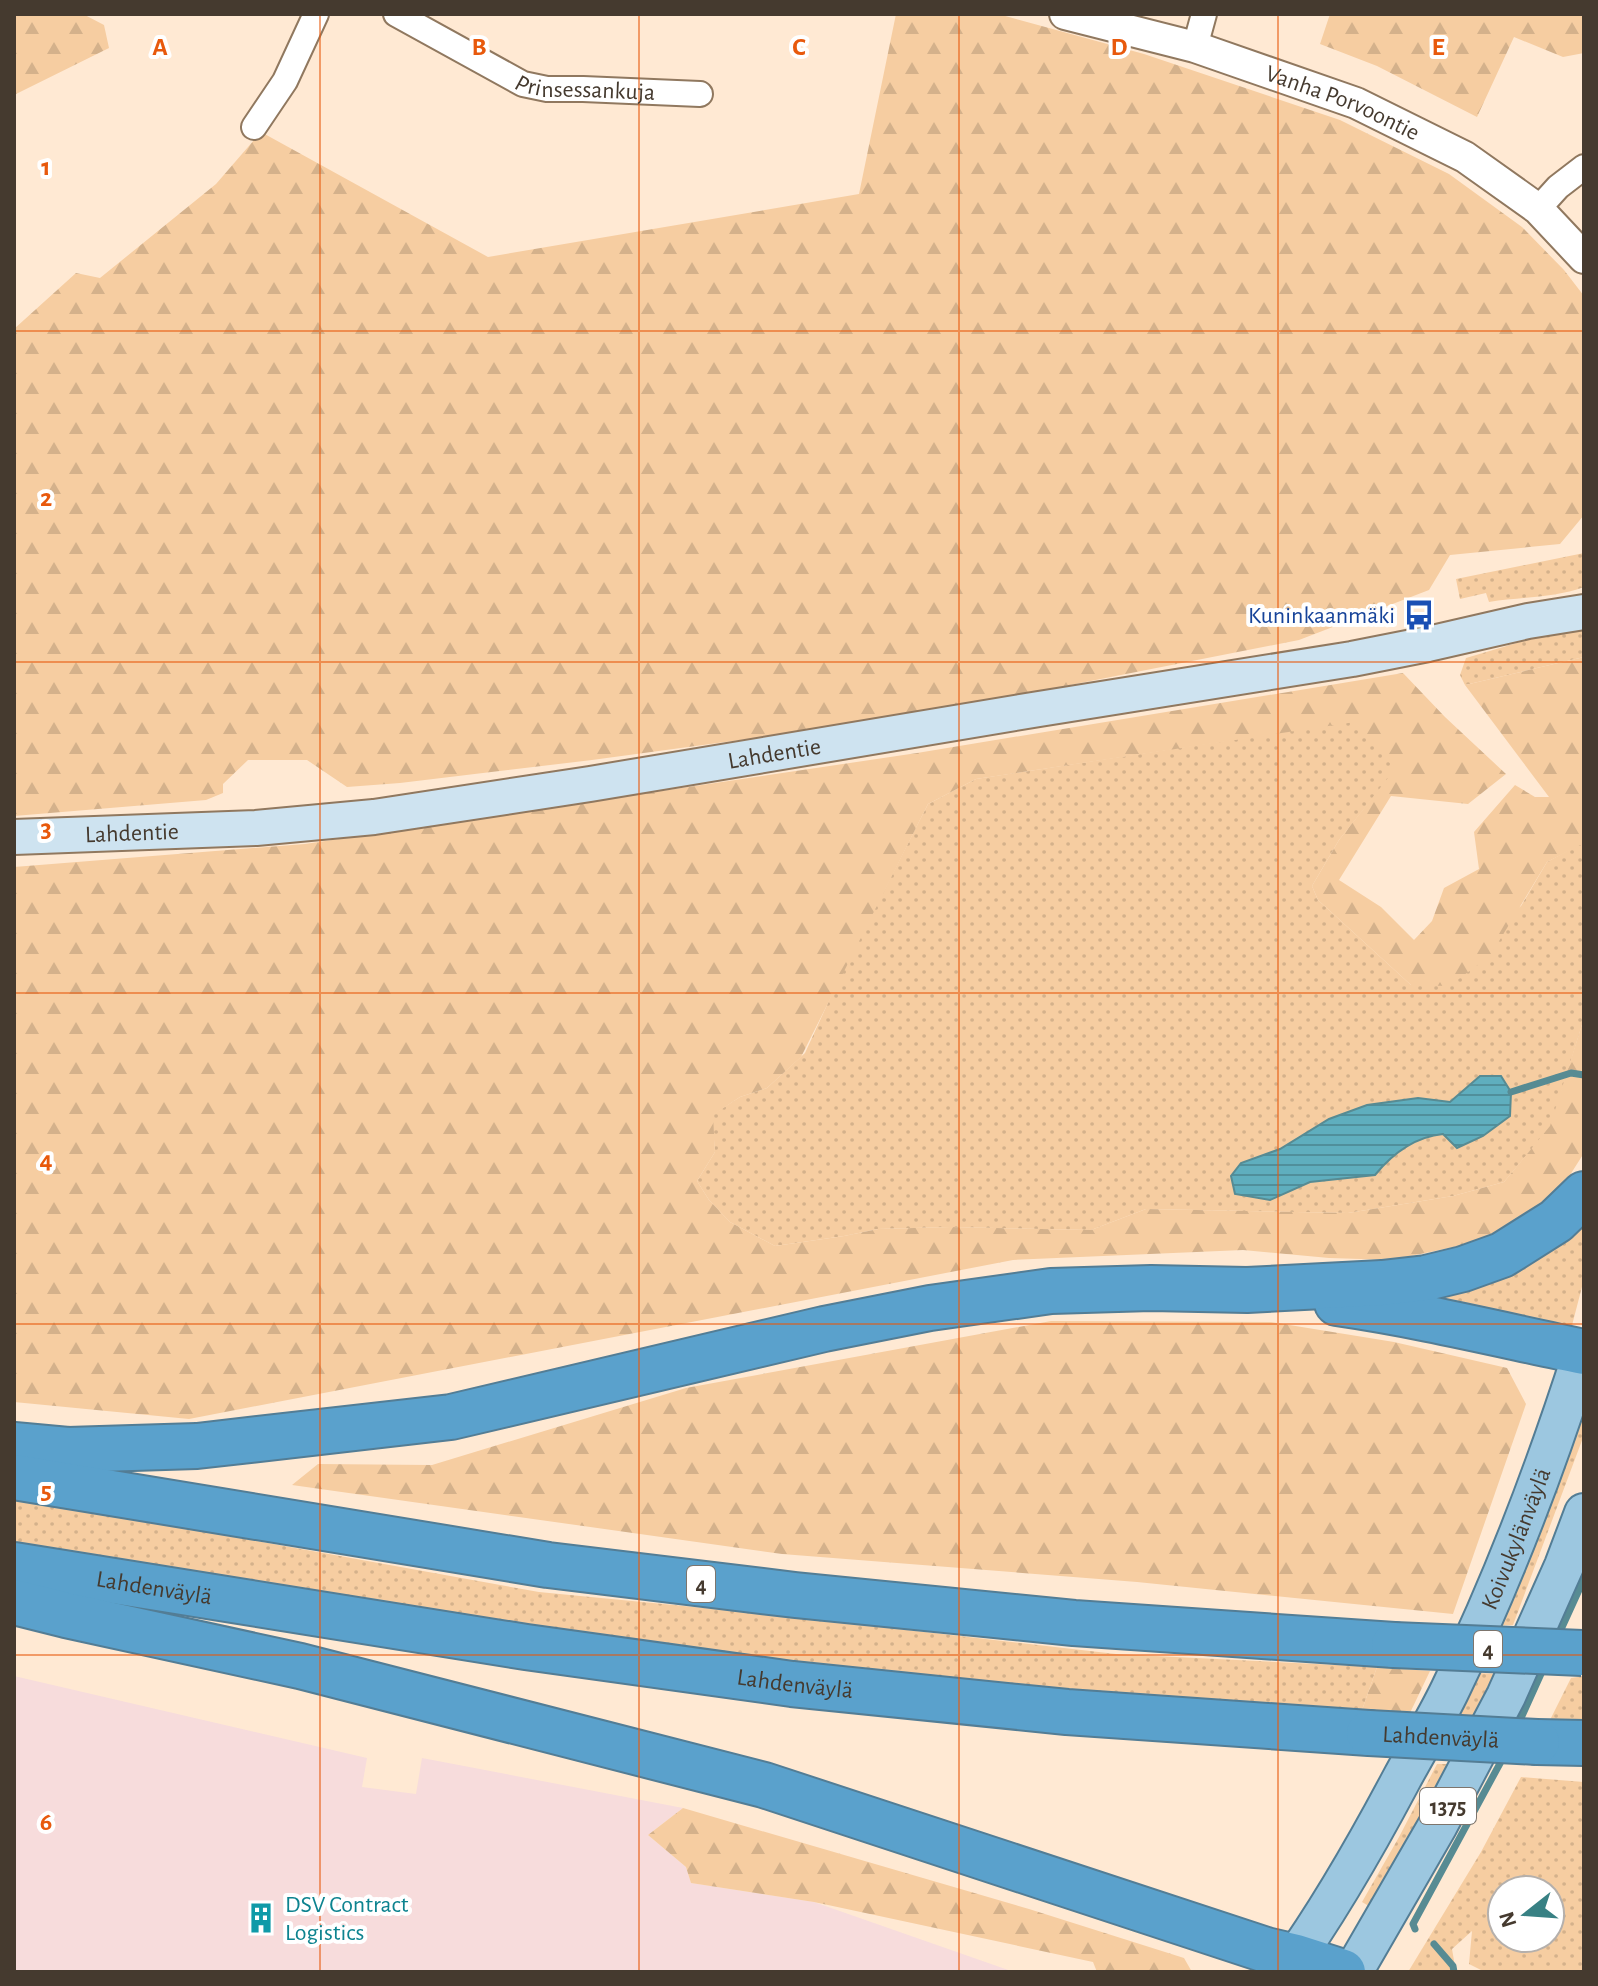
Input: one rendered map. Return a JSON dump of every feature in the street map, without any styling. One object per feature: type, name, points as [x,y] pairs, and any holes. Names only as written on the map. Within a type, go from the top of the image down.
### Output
[{"type":"highway","points":[[14,1445],[68,1450],[197,1446],[451,1417],[824,1329],[930,1308],[1051,1291],[1151,1288],[1247,1290],[1426,1278],[1502,1255],[1556,1221],[1584,1194]]},
{"type":"highway","points":[[1247,1290],[1381,1309],[1584,1351]]},
{"type":"highway","name":"4","points":[[14,1477],[548,1565],[795,1595],[1074,1623],[1394,1645],[1583,1653]]},
{"type":"highway","name":"Lahdenväylä","points":[[14,1565],[526,1647],[792,1684],[1067,1712],[1369,1733],[1584,1743]]},
{"type":"highway","points":[[14,1602],[300,1666],[764,1785],[1266,1950],[1291,1964],[1343,1972]]},
{"type":"main road","name":"Lahdentie","points":[[1528,621],[1584,596]]},
{"type":"main road","name":"Lahdentie","points":[[14,837],[256,828],[374,817],[1352,659],[1584,612]]},
{"type":"main road","name":"Koivukylänväylä","points":[[1291,1964],[1367,1844],[1449,1691],[1524,1521],[1584,1351]]},
{"type":"main road","name":"1375","points":[[1353,1972],[1438,1825],[1506,1696],[1584,1513]]},
{"type":"street","points":[[254,127],[285,81],[316,14]]},
{"type":"street","name":"Prinsessankuja","points":[[396,14],[523,84],[547,89],[700,94]]},
{"type":"street","name":"Vanha Porvoontie","points":[[1065,14],[1195,47],[1356,103],[1465,157],[1538,209],[1584,258]]},
{"type":"street","points":[[1195,47],[1204,14]]},
{"type":"street","points":[[1538,209],[1558,187],[1584,167]]},
{"type":"shaded area","points":[[14,1676],[367,1758],[362,1787],[416,1794],[422,1758],[683,1808],[648,1835],[686,1867],[691,1883],[814,1902],[1014,1972],[14,1972]]},
{"type":"green space","points":[[14,14],[83,14],[104,25],[109,48],[14,95]]},
{"type":"green space","points":[[896,14],[998,14],[1144,54],[1340,120],[1449,174],[1522,227],[1564,270],[1584,296],[1584,515],[1560,544],[1450,555],[1429,590],[1299,640],[1065,686],[821,729],[400,783],[347,787],[307,760],[248,760],[223,784],[223,793],[206,800],[14,816],[14,329],[76,273],[100,278],[216,184],[261,132],[488,257],[859,194]]},
{"type":"green space","points":[[1330,14],[1584,14],[1584,53],[1563,57],[1514,37],[1477,117],[1377,66],[1320,44]]},
{"type":"green space","points":[[1584,553],[1584,587],[1549,595],[1489,602],[1486,593],[1460,599],[1456,579]]},
{"type":"green space","points":[[1584,623],[1584,657],[1465,685],[1460,675],[1466,658]]},
{"type":"green space","points":[[1584,657],[1584,848],[1580,845],[1547,862],[1490,956],[1449,986],[1411,985],[1318,900],[1312,886],[1339,840],[1395,769],[1355,722],[976,779],[928,804],[801,1057],[767,1088],[740,1097],[713,1115],[715,1152],[697,1181],[709,1200],[730,1222],[775,1246],[878,1229],[1091,1230],[1146,1209],[1348,1213],[1453,1196],[1504,1182],[1550,1126],[1584,1018],[1584,1153],[1570,1175],[1541,1206],[1482,1241],[1392,1260],[1243,1250],[1013,1260],[189,1419],[14,1402],[14,867],[305,844],[917,753],[1403,673],[1506,774],[1468,804],[1391,796],[1339,880],[1381,907],[1414,940],[1432,921],[1444,888],[1479,869],[1474,832],[1515,785],[1535,797],[1549,797],[1465,685]]},
{"type":"green space","points":[[1355,721],[1396,769],[1339,840],[1312,886],[1318,900],[1411,985],[1521,906],[1547,862],[1580,844],[1584,848],[1584,1018],[1551,1126],[1504,1182],[1453,1196],[1348,1213],[1146,1209],[1091,1230],[878,1229],[775,1246],[730,1222],[709,1200],[697,1181],[715,1152],[712,1115],[740,1097],[767,1088],[805,1053],[928,804],[976,779]]},
{"type":"green space","points":[[1584,1213],[1584,1279],[1569,1337],[1384,1297]]},
{"type":"green space","points":[[1051,1321],[1271,1322],[1394,1342],[1507,1368],[1526,1404],[1453,1614],[1137,1582],[782,1554],[292,1485],[318,1464],[432,1465],[686,1388]]},
{"type":"green space","points":[[1577,1419],[1584,1422],[1584,1435],[1513,1625],[1499,1625]]},
{"type":"green space","points":[[14,1497],[539,1592],[787,1616],[1116,1654],[1377,1667],[1361,1713],[1110,1700],[776,1666],[14,1552]]},
{"type":"green space","points":[[1377,1667],[1430,1671],[1409,1715],[1361,1713]]},
{"type":"green space","points":[[1476,1673],[1497,1674],[1477,1719],[1456,1718]]},
{"type":"green space","points":[[1584,1676],[1584,1722],[1549,1722],[1571,1678]]},
{"type":"green space","points":[[1437,1764],[1454,1764],[1374,1909],[1362,1902]]},
{"type":"green space","points":[[1521,1777],[1584,1782],[1584,1972],[1485,1972],[1469,1964],[1472,1931],[1452,1949],[1456,1972],[1408,1972],[1481,1852]]},
{"type":"green space","points":[[683,1808],[1029,1909],[1184,1958],[1192,1972],[1097,1972],[1093,1962],[814,1902],[691,1883],[686,1867],[648,1835]]},
{"type":"water","points":[[1480,1076],[1501,1076],[1511,1092],[1510,1116],[1483,1136],[1457,1148],[1443,1134],[1432,1136],[1413,1142],[1375,1175],[1310,1182],[1270,1200],[1235,1194],[1231,1176],[1241,1163],[1280,1149],[1329,1119],[1367,1105],[1418,1098],[1450,1102]]},
{"type":"waterway","points":[[1511,1092],[1571,1073],[1584,1075]]},
{"type":"waterway","points":[[1558,1636],[1584,1579]]},
{"type":"waterway","points":[[1517,1727],[1545,1665]]},
{"type":"waterway","points":[[1415,1929],[1413,1924],[1504,1756]]},
{"type":"waterway","points":[[1434,1944],[1453,1966],[1454,1972]]},
{"type":"place","name":"Kuninkaanmäki","points":[[1419,615]]},
{"type":"place","name":"DSV Contract Logistics","points":[[261,1918]]}]
